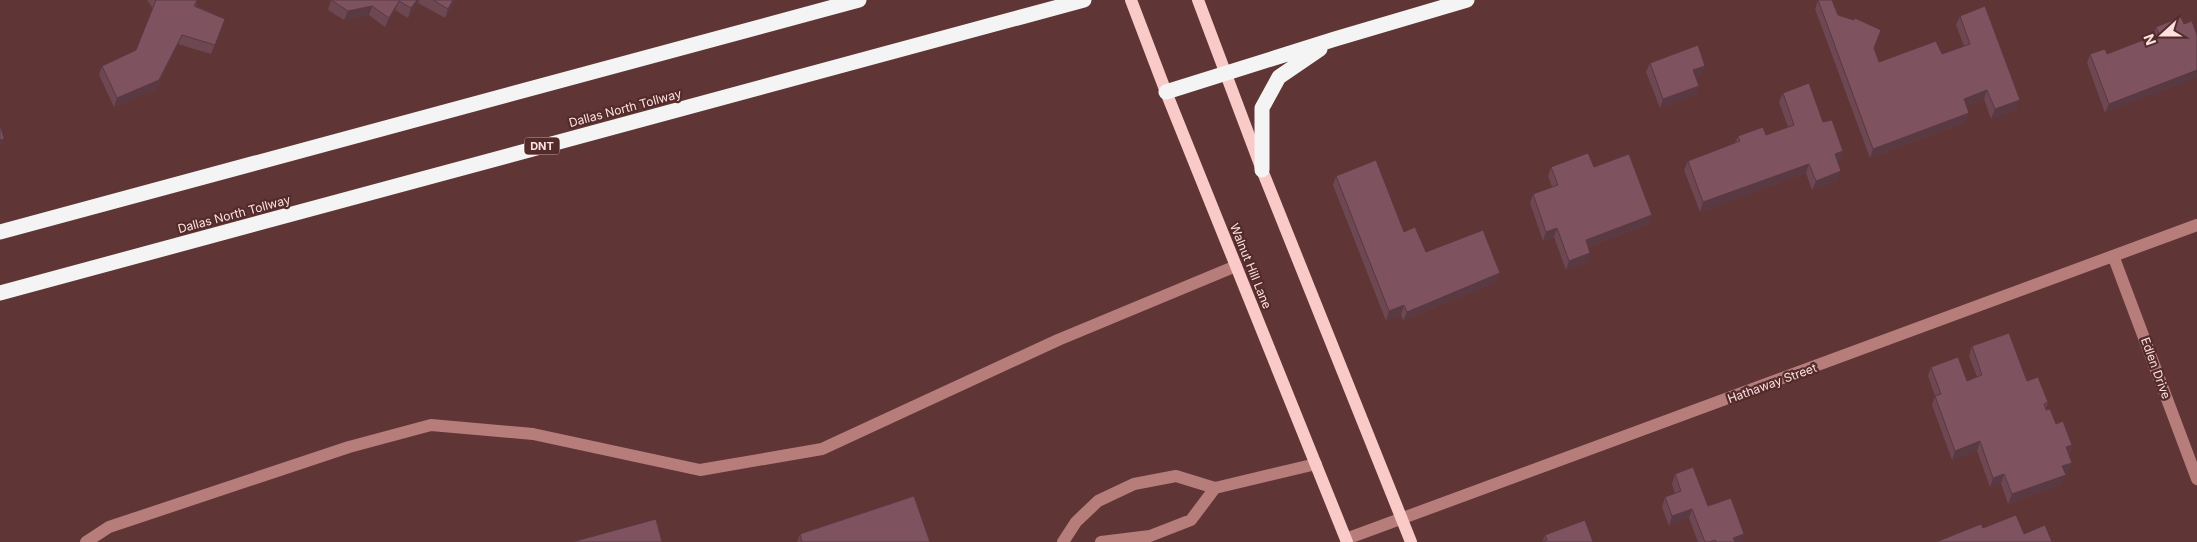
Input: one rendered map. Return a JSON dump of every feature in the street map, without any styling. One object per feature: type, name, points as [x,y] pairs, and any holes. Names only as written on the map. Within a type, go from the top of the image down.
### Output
[{"type":"highway","points":[[0,232],[859,0]]},
{"type":"highway","name":"Dallas North Tollway","points":[[0,292],[1084,0]]},
{"type":"highway","points":[[1166,92],[1467,0]]},
{"type":"highway","points":[[1262,170],[1262,108],[1279,78],[1335,39]]},
{"type":"main road","name":"Walnut Hill Lane","points":[[1132,0],[1166,92],[1346,541]]},
{"type":"main road","points":[[1198,0],[1262,170],[1411,542]]},
{"type":"street","name":"Hathaway Street","points":[[1346,541],[1402,518],[2114,258],[2197,225]]},
{"type":"street","name":"Edlen Drive","points":[[2114,258],[2197,479]]},
{"type":"street","points":[[86,542],[109,527],[350,447],[431,425],[533,434],[700,470],[822,449],[1058,340],[1236,266]]},
{"type":"street","points":[[1063,542],[1076,522],[1098,501],[1134,484],[1176,476],[1215,488],[1316,464]]},
{"type":"street","points":[[1101,542],[1150,536],[1191,520],[1215,488]]},
{"type":"building","points":[[156,0],[197,0],[194,6],[225,19],[215,45],[182,35],[159,80],[117,98],[102,66],[136,50]]},
{"type":"building","points":[[331,0],[417,0],[411,8],[399,1],[389,18],[372,6],[348,11]]},
{"type":"building","points":[[433,0],[453,0],[448,9]]},
{"type":"building","points":[[1818,0],[1832,0],[1838,15],[1854,20],[1855,18],[1881,30],[1874,48],[1879,62],[1936,41],[1942,54],[1970,44],[1960,16],[1985,6],[2020,100],[1995,109],[1987,90],[1964,99],[1969,113],[1873,149]]},
{"type":"building","points":[[2181,17],[2184,24],[2192,21],[2197,35],[2197,70],[2109,104],[2090,54],[2105,49],[2107,54],[2159,34],[2156,27]]},
{"type":"building","points":[[1698,45],[1705,66],[1693,70],[1699,86],[1663,99],[1650,63]]},
{"type":"building","points":[[1809,83],[1823,122],[1832,120],[1843,151],[1835,154],[1841,171],[1816,181],[1809,164],[1703,202],[1688,161],[1740,141],[1738,136],[1763,127],[1766,135],[1794,125],[1783,93]]},
{"type":"building","points":[[0,124],[4,139],[0,140]]},
{"type":"building","points":[[1588,153],[1594,167],[1629,154],[1652,215],[1586,240],[1590,253],[1569,261],[1557,228],[1546,232],[1533,194],[1558,185],[1551,167]]},
{"type":"building","points":[[1376,160],[1404,232],[1415,227],[1426,252],[1483,230],[1500,273],[1407,312],[1404,305],[1389,311],[1336,176]]},
{"type":"building","points":[[2009,333],[2027,381],[2038,377],[2048,402],[2044,404],[2046,410],[2050,409],[2056,424],[2063,421],[2072,445],[2066,447],[2072,463],[2062,466],[2066,475],[2012,494],[2004,474],[1993,478],[1980,441],[1955,451],[1935,396],[1941,394],[1931,367],[1958,357],[1967,381],[1982,375],[1972,346]]},
{"type":"building","points":[[1693,467],[1708,506],[1731,498],[1744,534],[1733,538],[1735,542],[1716,542],[1715,540],[1705,542],[1692,509],[1672,516],[1665,497],[1681,491],[1675,474]]},
{"type":"building","points":[[914,496],[930,542],[802,542],[800,534]]},
{"type":"building","points":[[2016,515],[2024,534],[2045,525],[2052,542],[1936,542],[1981,524],[1983,528]]},
{"type":"building","points":[[656,519],[662,542],[572,542]]},
{"type":"building","points":[[1585,520],[1593,542],[1542,542],[1547,540],[1545,535]]}]
